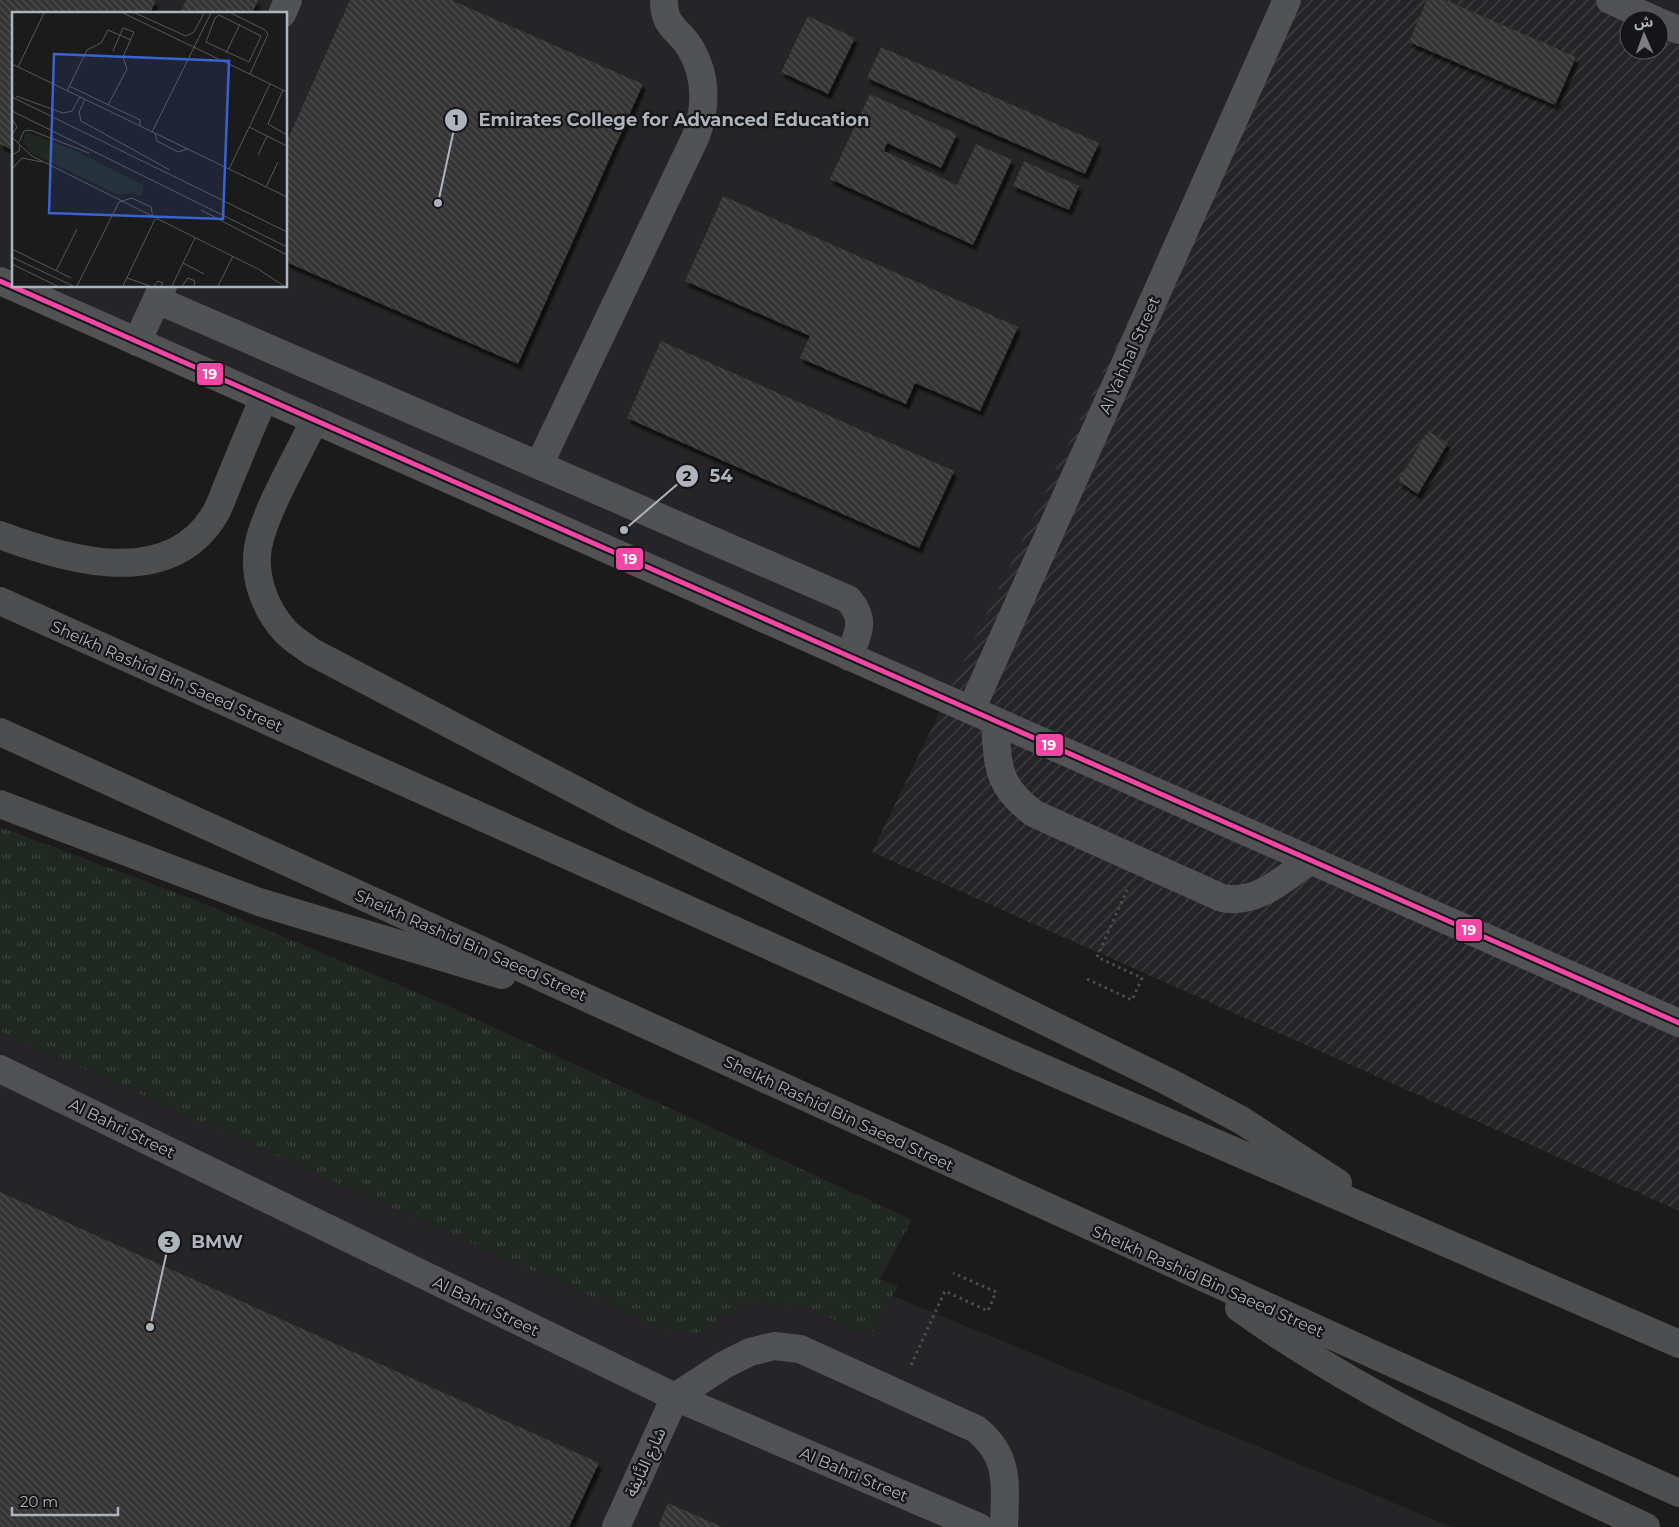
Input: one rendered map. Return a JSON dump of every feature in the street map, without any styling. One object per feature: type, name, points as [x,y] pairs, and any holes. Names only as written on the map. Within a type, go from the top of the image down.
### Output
[{"type":"highway","points":[[0,535],[50,552],[106,564],[138,562],[172,554],[195,540],[215,514],[264,398]]},
{"type":"highway","points":[[314,421],[267,518],[258,547],[258,579],[269,611],[286,633],[312,652],[629,818],[1168,1081],[1249,1125],[1313,1165],[1384,1216]]},
{"type":"highway","name":"Sheikh Rashid Bin Saeed Street","points":[[0,601],[996,1048],[1679,1344]]},
{"type":"highway","name":"Sheikh Rashid Bin Saeed Street","points":[[0,732],[1679,1493]]},
{"type":"highway","points":[[0,804],[259,902],[606,1006]]},
{"type":"highway","points":[[1191,1273],[1282,1339],[1378,1397],[1646,1527]]},
{"type":"street","points":[[283,12],[288,0]]},
{"type":"street","points":[[539,465],[696,136],[702,118],[705,101],[703,81],[688,45],[669,25],[664,11],[664,0]]},
{"type":"street","name":"Al Yahhal Street","points":[[970,710],[1286,0]]},
{"type":"street","points":[[1610,0],[1632,10]]},
{"type":"street","points":[[0,281],[12,286]]},
{"type":"street","points":[[16,288],[1679,1023]]},
{"type":"street","points":[[137,342],[160,293],[539,465],[848,599],[857,608],[861,620],[849,656]]},
{"type":"street","points":[[995,721],[998,762],[1004,783],[1017,801],[1035,814],[1222,898],[1236,901],[1251,899],[1310,860]]},
{"type":"street","name":"Al Bahri Street","points":[[0,1069],[675,1398],[979,1527]]},
{"type":"street","points":[[675,1398],[724,1365],[762,1348],[774,1346],[800,1348],[976,1429],[994,1447],[1002,1461],[1006,1477],[1004,1527]]},
{"type":"street","name":"شارع النَّايفة","points":[[616,1527],[675,1398]]},
{"type":"path","points":[[1087,979],[1132,1000],[1142,978],[1097,957],[1140,860]]},
{"type":"path","points":[[898,1393],[945,1291],[988,1311],[996,1292],[953,1273]]},
{"type":"shaded area","points":[[0,0],[1287,0],[971,710],[16,288],[288,288],[288,12],[12,12],[12,286],[0,281]]},
{"type":"shaded area","points":[[1282,0],[1609,0],[1619,10],[1619,60],[1669,60],[1669,26],[1679,31],[1679,1211],[872,852]]},
{"type":"shaded area","points":[[1609,0],[1679,0],[1679,31],[1669,27],[1669,10],[1632,10]]},
{"type":"shaded area","points":[[0,927],[27,938],[1452,1527],[0,1527]]},
{"type":"green space","points":[[0,827],[195,900],[437,1001],[912,1220],[880,1279],[898,1286],[870,1336],[804,1305],[742,1303],[698,1333],[664,1329],[0,1031]]},
{"type":"building","points":[[0,0],[156,0],[151,12],[12,12],[12,150],[0,144]]},
{"type":"building","points":[[186,0],[258,0],[253,12],[181,12]]},
{"type":"building","points":[[350,0],[451,0],[643,84],[518,364],[288,263],[288,139]]},
{"type":"building","points":[[1427,0],[1445,0],[1576,57],[1555,105],[1409,42]]},
{"type":"building","points":[[808,16],[855,38],[828,94],[781,72]]},
{"type":"building","points":[[881,47],[1099,143],[1085,174],[867,78]]},
{"type":"building","points":[[870,94],[957,134],[941,168],[887,143],[884,151],[957,185],[976,144],[1012,160],[973,245],[830,179]]},
{"type":"building","points":[[1024,161],[1079,186],[1069,210],[1013,186]]},
{"type":"building","points":[[723,196],[1018,327],[980,411],[915,383],[906,404],[800,358],[810,336],[685,281]]},
{"type":"building","points":[[661,341],[954,471],[919,548],[627,418]]},
{"type":"building","points":[[1428,431],[1448,443],[1418,494],[1398,481]]},
{"type":"building","points":[[0,1192],[599,1463],[569,1527],[0,1527]]},
{"type":"building","points":[[668,1503],[722,1527],[658,1527]]},
{"type":"transit line","name":"19","points":[[0,281],[12,286]]},
{"type":"transit line","name":"19","points":[[16,288],[1679,1023]]},
{"type":"place","name":"Emirates College for Advanced Education","points":[[438,203]]},
{"type":"place","name":"54","points":[[624,530]]},
{"type":"place","name":"BMW","points":[[150,1327]]}]
